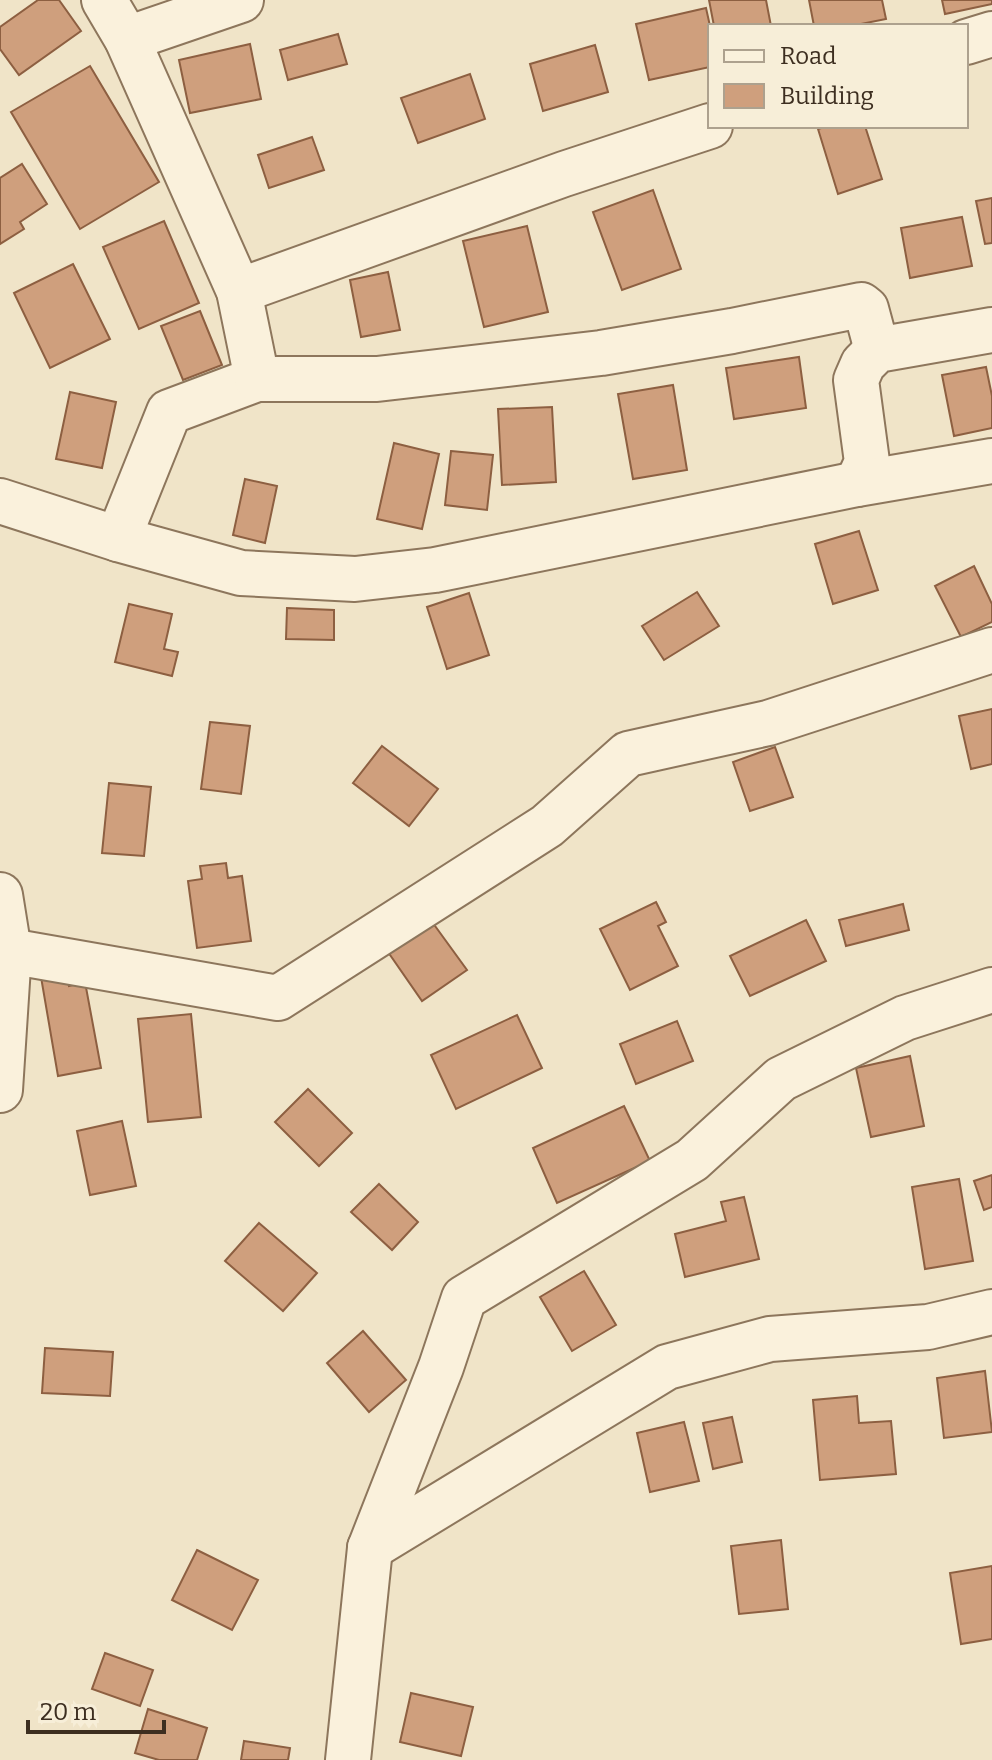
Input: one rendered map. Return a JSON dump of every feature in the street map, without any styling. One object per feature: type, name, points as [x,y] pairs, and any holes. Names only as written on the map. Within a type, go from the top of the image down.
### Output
[{"type":"street","points":[[104,0],[127,39],[239,291],[257,379]]},
{"type":"street","points":[[127,39],[241,0]]},
{"type":"street","points":[[968,41],[992,34]]},
{"type":"street","points":[[239,291],[564,174],[708,127]]},
{"type":"street","points":[[118,539],[169,412],[257,379],[377,379],[601,353],[861,305],[866,309],[877,350]]},
{"type":"street","points":[[857,484],[867,462],[856,380],[863,364],[877,350],[992,330]]},
{"type":"street","points":[[0,501],[118,539],[241,573],[355,579],[435,570],[857,484],[992,461]]},
{"type":"street","points":[[9,951],[278,998],[547,826],[628,754],[768,723],[992,650]]},
{"type":"street","points":[[0,895],[9,951],[0,1090]]},
{"type":"street","points":[[348,1760],[370,1548],[441,1367],[464,1298],[692,1160],[781,1079],[905,1018],[992,990]]},
{"type":"street","points":[[370,1548],[667,1367],[770,1339],[928,1327],[992,1312]]},
{"type":"building","points":[[38,0],[59,0],[81,31],[19,75],[0,49],[0,27]]},
{"type":"building","points":[[709,0],[766,0],[771,24],[714,24]]},
{"type":"building","points":[[809,0],[882,0],[886,19],[861,24],[814,24]]},
{"type":"building","points":[[942,0],[992,0],[992,4],[945,14]]},
{"type":"building","points":[[706,8],[710,24],[708,67],[649,80],[636,24]]},
{"type":"building","points":[[338,34],[347,64],[288,80],[280,50]]},
{"type":"building","points":[[250,44],[261,99],[190,113],[179,60]]},
{"type":"building","points":[[595,45],[608,92],[543,111],[530,64]]},
{"type":"building","points":[[90,66],[159,182],[80,229],[11,112]]},
{"type":"building","points":[[470,74],[485,119],[418,143],[401,98]]},
{"type":"building","points":[[866,128],[882,179],[838,194],[818,129]]},
{"type":"building","points":[[312,137],[324,170],[269,188],[258,155]]},
{"type":"building","points":[[22,164],[47,204],[20,222],[24,229],[0,244],[0,178]]},
{"type":"building","points":[[653,190],[681,269],[622,290],[593,212]]},
{"type":"building","points":[[992,198],[992,243],[985,244],[976,201]]},
{"type":"building","points":[[962,217],[972,266],[910,278],[901,228]]},
{"type":"building","points":[[164,221],[199,303],[139,329],[103,247]]},
{"type":"building","points":[[527,226],[548,312],[484,327],[463,241]]},
{"type":"building","points":[[73,264],[110,339],[50,368],[14,293]]},
{"type":"building","points":[[388,272],[400,330],[361,337],[350,280]]},
{"type":"building","points":[[200,311],[222,365],[183,380],[161,326]]},
{"type":"building","points":[[799,357],[806,408],[734,419],[726,368]]},
{"type":"building","points":[[986,367],[992,396],[992,428],[954,436],[942,375]]},
{"type":"building","points":[[673,385],[687,470],[633,479],[618,394]]},
{"type":"building","points":[[70,392],[116,402],[102,468],[56,459]]},
{"type":"building","points":[[552,407],[556,482],[502,485],[498,409]]},
{"type":"building","points":[[394,443],[439,454],[422,529],[377,519]]},
{"type":"building","points":[[451,451],[493,455],[487,510],[445,505]]},
{"type":"building","points":[[245,479],[277,486],[265,543],[233,535]]},
{"type":"building","points":[[859,531],[878,590],[833,604],[815,544]]},
{"type":"building","points":[[974,566],[992,604],[992,622],[961,637],[935,586]]},
{"type":"building","points":[[697,592],[719,626],[664,660],[642,626]]},
{"type":"building","points":[[469,593],[489,655],[447,669],[427,607]]},
{"type":"building","points":[[129,604],[172,614],[164,649],[178,652],[172,676],[115,662]]},
{"type":"building","points":[[287,608],[334,610],[334,640],[286,639]]},
{"type":"building","points":[[992,709],[992,764],[971,769],[959,716]]},
{"type":"building","points":[[210,722],[250,726],[241,794],[201,789]]},
{"type":"building","points":[[382,746],[438,789],[409,826],[353,783]]},
{"type":"building","points":[[775,747],[793,797],[750,811],[733,762]]},
{"type":"building","points":[[109,783],[151,787],[144,856],[102,853]]},
{"type":"building","points":[[226,863],[228,878],[242,876],[251,941],[197,948],[188,881],[202,879],[200,866]]},
{"type":"building","points":[[656,902],[666,922],[658,926],[678,966],[630,990],[600,929]]},
{"type":"building","points":[[903,904],[909,930],[846,946],[839,920]]},
{"type":"building","points":[[422,908],[467,970],[422,1001],[379,939]]},
{"type":"building","points":[[806,920],[826,961],[750,996],[730,956]]},
{"type":"building","points":[[66,972],[69,986],[85,982],[101,1068],[58,1076],[41,977]]},
{"type":"building","points":[[191,1014],[201,1117],[148,1122],[138,1019]]},
{"type":"building","points":[[517,1015],[542,1068],[456,1109],[431,1055]]},
{"type":"building","points":[[677,1021],[693,1061],[636,1084],[620,1044]]},
{"type":"building","points":[[910,1056],[924,1126],[871,1137],[856,1068]]},
{"type":"building","points":[[308,1089],[352,1133],[319,1166],[275,1122]]},
{"type":"building","points":[[624,1106],[650,1161],[557,1203],[533,1148]]},
{"type":"building","points":[[122,1121],[136,1186],[90,1195],[77,1131]]},
{"type":"building","points":[[992,1175],[992,1207],[984,1210],[974,1181]]},
{"type":"building","points":[[959,1179],[973,1261],[925,1269],[912,1187]]},
{"type":"building","points":[[379,1184],[418,1222],[392,1250],[351,1212]]},
{"type":"building","points":[[744,1197],[759,1259],[685,1277],[675,1234],[726,1221],[721,1202]]},
{"type":"building","points":[[259,1223],[317,1273],[283,1311],[225,1261]]},
{"type":"building","points":[[584,1271],[616,1325],[572,1351],[540,1297]]},
{"type":"building","points":[[363,1331],[406,1380],[369,1412],[327,1363]]},
{"type":"building","points":[[45,1348],[113,1352],[110,1396],[42,1393]]},
{"type":"building","points":[[985,1371],[992,1432],[944,1438],[937,1378]]},
{"type":"building","points":[[857,1396],[859,1423],[891,1421],[896,1474],[820,1480],[813,1400]]},
{"type":"building","points":[[732,1417],[742,1462],[713,1469],[703,1423]]},
{"type":"building","points":[[684,1422],[699,1481],[650,1492],[637,1433]]},
{"type":"building","points":[[781,1540],[788,1609],[739,1614],[731,1546]]},
{"type":"building","points":[[197,1550],[258,1580],[232,1630],[172,1600]]},
{"type":"building","points":[[992,1566],[992,1639],[961,1644],[950,1573]]},
{"type":"building","points":[[105,1653],[153,1670],[140,1706],[92,1689]]},
{"type":"building","points":[[411,1693],[473,1707],[461,1756],[400,1742]]},
{"type":"building","points":[[148,1709],[207,1728],[197,1760],[159,1760],[135,1753]]},
{"type":"building","points":[[244,1741],[290,1748],[288,1760],[241,1760]]}]
